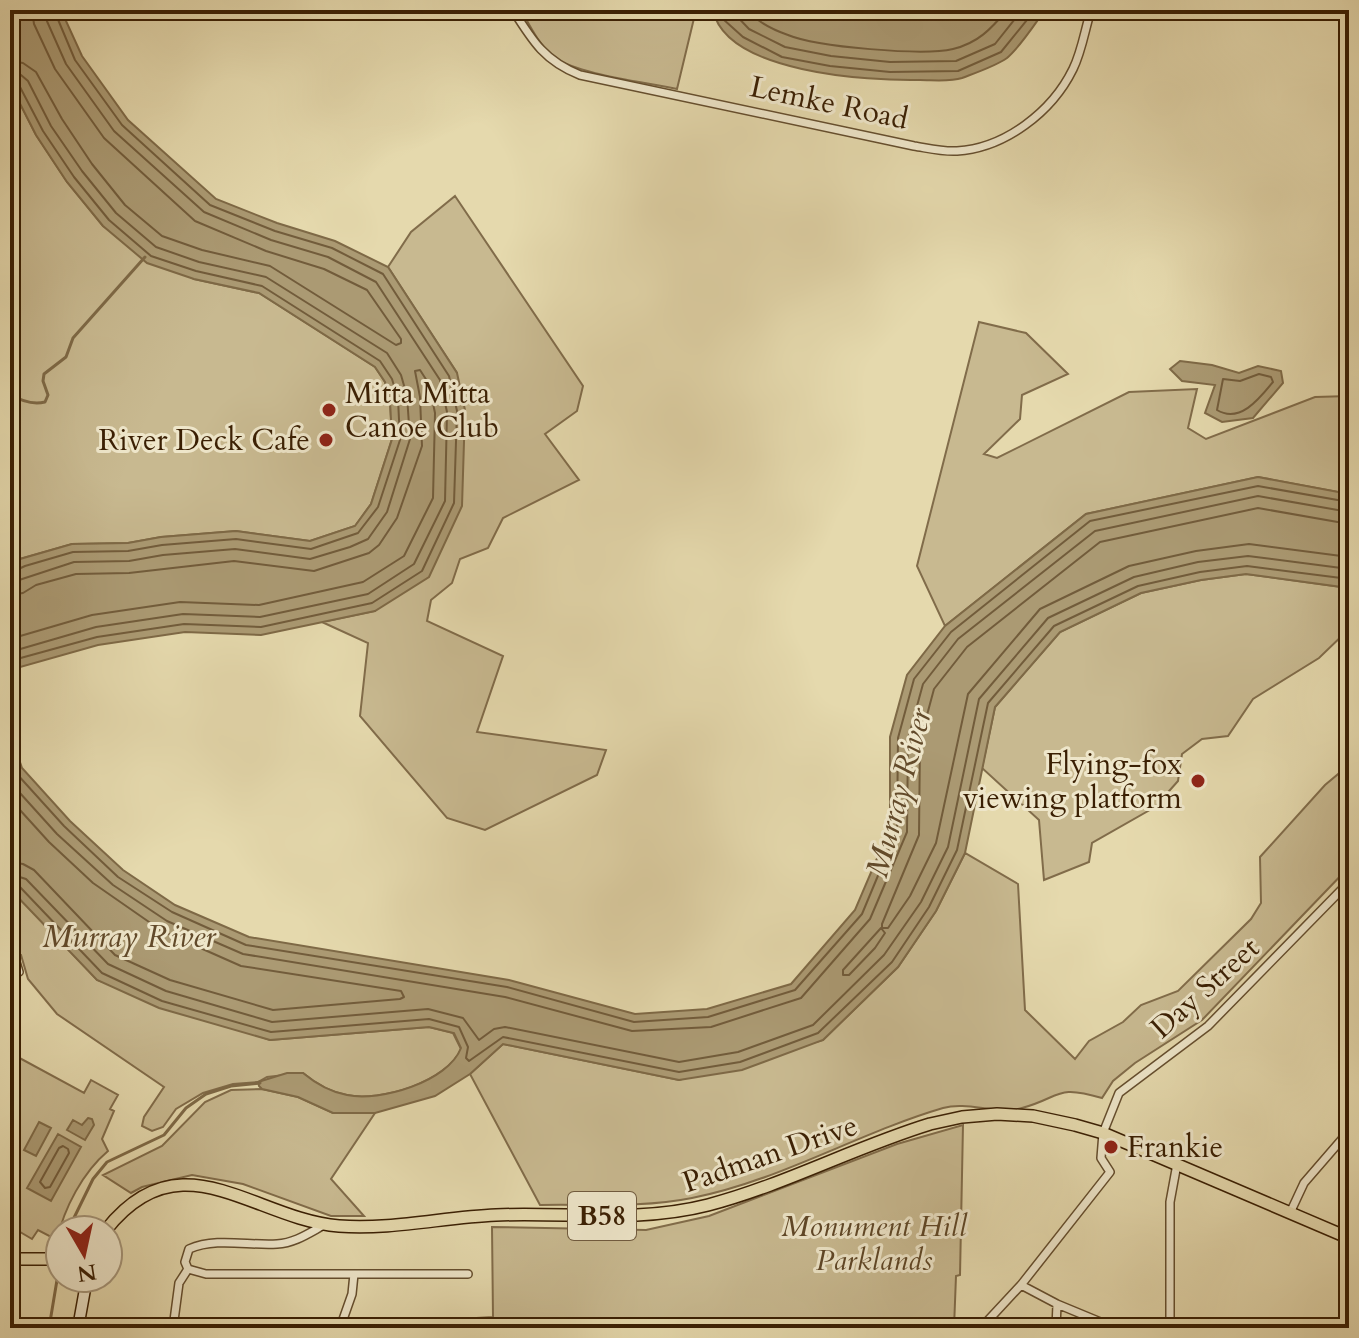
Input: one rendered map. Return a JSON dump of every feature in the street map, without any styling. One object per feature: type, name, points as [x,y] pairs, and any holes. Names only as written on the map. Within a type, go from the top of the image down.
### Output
[{"type":"main road","name":"Padman Drive","points":[[120,1214],[152,1192],[182,1186],[216,1188],[326,1224],[369,1225],[501,1215],[629,1216],[685,1210],[746,1193],[916,1128],[979,1115],[1033,1116],[1103,1133],[1349,1238]]},
{"type":"main road","points":[[10,1259],[44,1259]]},
{"type":"main road","points":[[78,1328],[84,1294]]},
{"type":"street","name":"Lemke Road","points":[[513,10],[544,53],[558,66],[580,75],[914,146],[956,151],[985,145],[1018,131],[1052,101],[1073,68],[1091,10]]},
{"type":"street","name":"Day Street","points":[[1103,1133],[1119,1093],[1208,1026],[1349,882]]},
{"type":"street","points":[[10,961],[16,962],[19,972],[10,972]]},
{"type":"street","points":[[1290,1213],[1304,1183],[1349,1131]]},
{"type":"street","points":[[981,1328],[1021,1285],[1110,1172],[1101,1158],[1103,1133]]},
{"type":"street","points":[[1170,1328],[1170,1202],[1177,1164]]},
{"type":"street","points":[[188,1269],[186,1254],[195,1246],[232,1242],[279,1244],[297,1240],[326,1224]]},
{"type":"street","points":[[188,1269],[206,1274],[468,1274]]},
{"type":"street","points":[[173,1328],[179,1283],[188,1269]]},
{"type":"street","points":[[340,1328],[352,1294],[354,1274]]},
{"type":"street","points":[[1021,1285],[1115,1328]]},
{"type":"street","points":[[1056,1328],[1057,1304]]},
{"type":"green space","points":[[521,10],[696,10],[677,89],[596,73],[565,63],[544,47]]},
{"type":"green space","points":[[10,84],[36,135],[67,182],[103,226],[194,279],[259,293],[375,367],[385,382],[390,401],[392,439],[371,504],[355,526],[310,541],[236,531],[128,543],[72,544],[20,559],[10,567]]},
{"type":"green space","points":[[455,196],[583,386],[577,411],[545,434],[579,480],[503,518],[488,548],[460,559],[452,583],[431,600],[427,621],[503,656],[477,732],[606,750],[597,775],[485,830],[447,818],[360,716],[368,643],[322,622],[375,611],[457,373],[388,267],[411,232]]},
{"type":"green space","points":[[979,322],[1026,333],[1068,374],[1022,395],[1020,419],[984,454],[997,458],[1129,392],[1197,389],[1188,428],[1206,439],[1315,397],[1349,396],[1349,494],[1258,477],[1086,514],[945,626],[917,566]]},
{"type":"green space","points":[[1246,574],[1349,588],[1349,629],[1319,658],[1253,699],[1228,736],[1202,739],[1182,754],[1178,781],[1155,807],[1092,843],[1089,862],[1044,880],[1039,820],[982,768],[995,707],[1060,632],[1141,593]]},
{"type":"green space","points":[[1349,765],[1349,867],[1202,1020],[1135,1063],[1113,1081],[1102,1098],[1067,1092],[1012,1110],[962,1106],[943,1108],[880,1130],[787,1169],[692,1198],[635,1204],[540,1205],[470,1074],[503,1044],[679,1080],[823,1040],[898,967],[936,911],[965,853],[1018,884],[1025,1010],[1075,1059],[1089,1041],[1123,1022],[1141,1005],[1178,991],[1251,919],[1261,903],[1260,857],[1325,785]]},
{"type":"green space","points":[[10,888],[97,980],[270,1040],[429,1027],[453,1033],[461,1049],[453,1061],[427,1080],[377,1095],[341,1094],[323,1087],[303,1073],[233,1084],[203,1093],[176,1109],[163,1127],[152,1131],[142,1126],[144,1117],[164,1087],[57,1014],[28,979],[21,955],[10,955]]},
{"type":"green space","points":[[14,1055],[84,1093],[91,1080],[118,1095],[110,1109],[114,1111],[102,1139],[108,1151],[90,1169],[65,1214],[44,1214],[44,1233],[38,1230],[32,1239],[10,1226],[10,1172],[18,1146]]},
{"type":"green space","points":[[262,1089],[298,1097],[333,1113],[375,1113],[331,1179],[364,1216],[331,1216],[243,1184],[192,1175],[142,1187],[131,1193],[103,1175],[162,1146],[205,1102],[231,1090]]},
{"type":"green space","name":"Monument Hill Parklands","points":[[963,1125],[960,1275],[956,1276],[954,1328],[477,1328],[477,1318],[493,1317],[492,1227],[646,1230],[709,1216],[897,1144]]},
{"type":"water","points":[[10,10],[61,10],[82,56],[128,120],[216,199],[335,241],[388,267],[457,373],[465,410],[462,506],[429,577],[375,611],[261,635],[185,632],[98,645],[20,667],[10,702],[10,567],[20,559],[72,544],[128,543],[236,531],[310,541],[355,526],[371,504],[392,439],[390,401],[385,382],[375,367],[259,293],[194,279],[147,263],[103,226],[67,182],[36,135],[10,84]]},
{"type":"water","points":[[713,10],[1045,10],[1007,58],[991,67],[952,80],[897,80],[835,75],[770,60],[744,48],[723,31]]},
{"type":"water","points":[[1180,361],[1212,365],[1239,373],[1258,366],[1281,371],[1283,383],[1253,418],[1222,422],[1205,413],[1215,385],[1182,381],[1170,369]]},
{"type":"water","name":"Murray River","points":[[1258,477],[1349,494],[1349,588],[1246,574],[1201,580],[1141,593],[1060,632],[995,707],[965,853],[936,911],[898,967],[823,1040],[742,1070],[679,1080],[503,1044],[470,1074],[435,1096],[375,1113],[333,1113],[298,1097],[262,1089],[258,1082],[287,1073],[303,1073],[323,1087],[347,1095],[394,1092],[428,1080],[454,1060],[461,1048],[454,1033],[429,1027],[270,1040],[159,1008],[97,980],[10,889],[10,733],[22,768],[70,821],[123,870],[175,905],[249,937],[509,980],[635,1014],[707,1009],[791,984],[855,910],[890,828],[890,737],[907,675],[945,626],[1086,514]]},
{"type":"water","points":[[88,1118],[94,1125],[85,1140],[67,1130],[73,1120],[82,1125]]},
{"type":"water","points":[[39,1122],[51,1128],[36,1156],[24,1150]]},
{"type":"water","points":[[58,1134],[81,1147],[51,1201],[27,1188]]},
{"type":"waterway","points":[[10,394],[27,402],[45,402],[48,395],[44,374],[66,357],[73,338],[145,257]]},
{"type":"waterway","points":[[76,1214],[93,1179],[107,1162],[164,1135],[186,1108],[206,1094],[231,1086],[260,1083]]},
{"type":"waterway","points":[[49,1328],[55,1294]]},
{"type":"place","name":"Mitta Mitta Canoe Club","points":[[329,410]]},
{"type":"place","name":"River Deck Cafe","points":[[326,440]]},
{"type":"place","name":"Flying-fox viewing platform","points":[[1198,781]]},
{"type":"place","name":"Frankie","points":[[1111,1147]]}]
